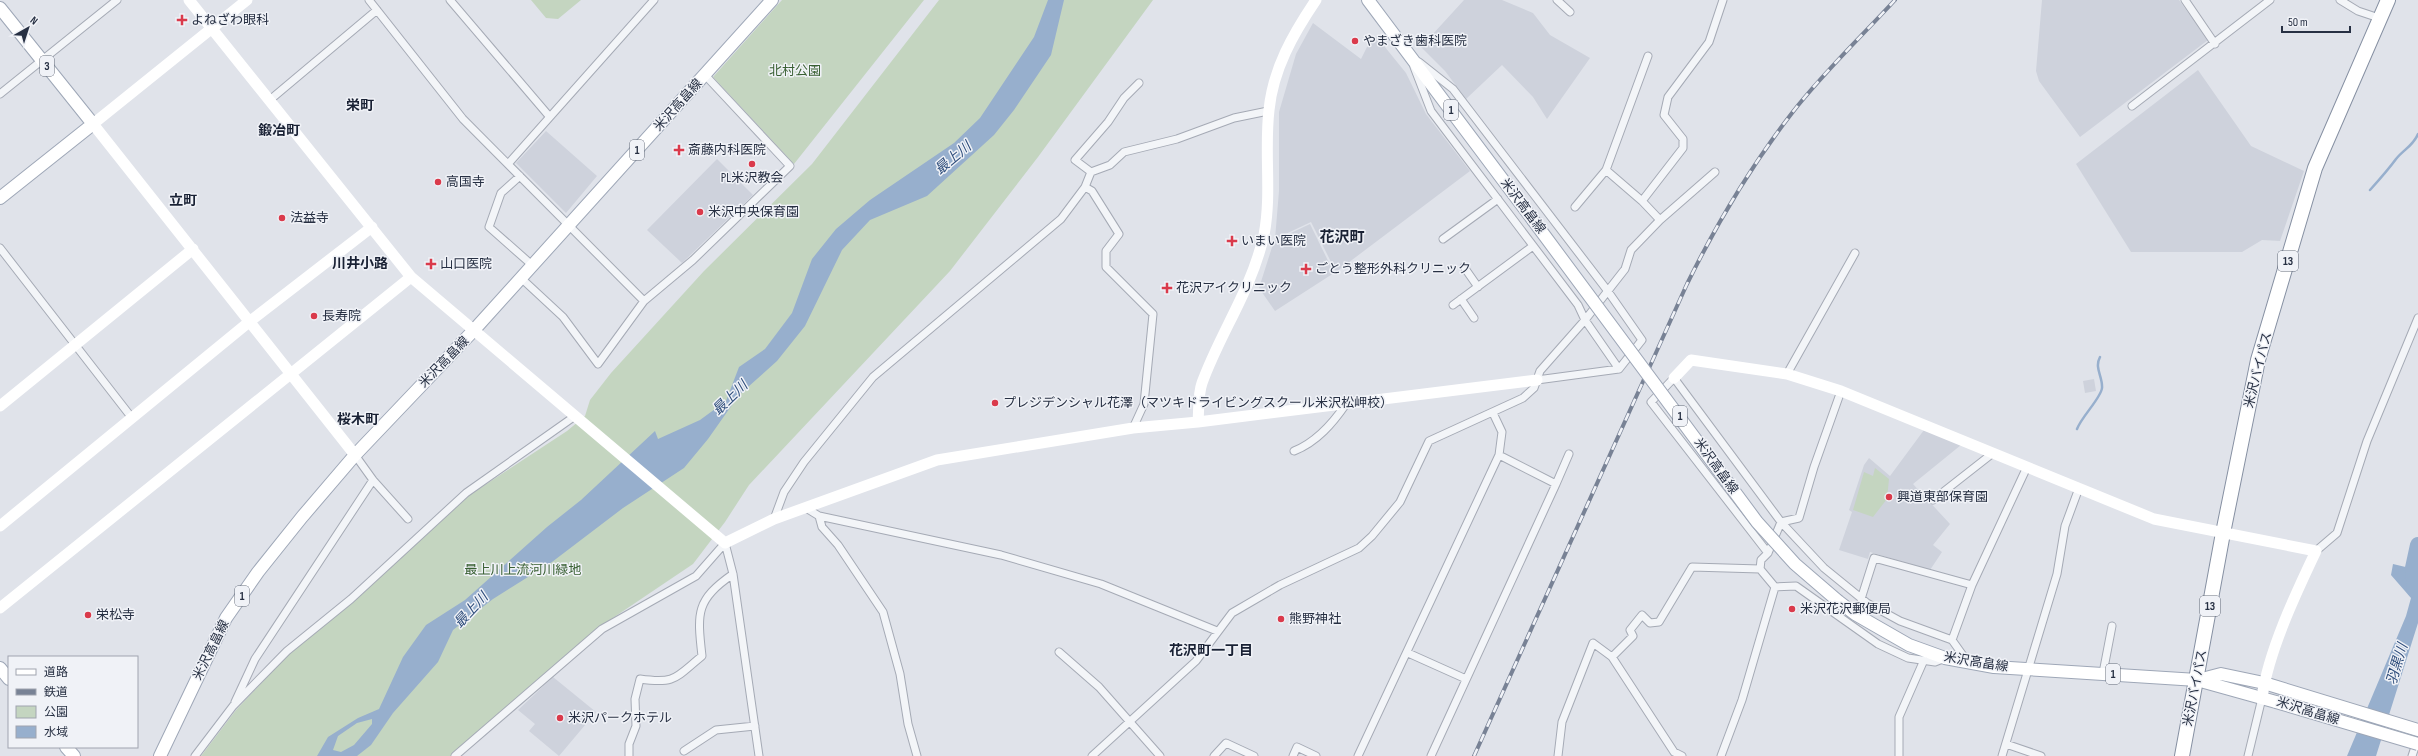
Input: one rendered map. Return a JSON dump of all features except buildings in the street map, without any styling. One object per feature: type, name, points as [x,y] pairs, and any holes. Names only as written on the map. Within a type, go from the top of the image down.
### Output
[{"type":"highway","name":"米沢バイパス","points":[[2182,756],[2223,533],[2258,360],[2315,168],[2388,0]]},
{"type":"main road","name":"米沢高畠線","points":[[160,756],[226,618],[272,554],[355,455],[474,330],[705,76],[772,0]]},
{"type":"main road","name":"米沢高畠線","points":[[1368,0],[1757,522],[1795,564],[1855,614],[1910,645],[1945,658],[1994,667],[2197,680],[2418,744]]},
{"type":"main road","name":"3","points":[[0,8],[93,124]]},
{"type":"main road","points":[[0,198],[93,124]]},
{"type":"main road","points":[[0,668],[8,678]]},
{"type":"main road","name":"米沢高畠線","points":[[2197,680],[2221,674],[2264,683],[2418,730]]},
{"type":"main road","points":[[67,748],[74,756]]},
{"type":"street","points":[[0,94],[117,0]]},
{"type":"street","points":[[189,0],[211,29],[270,99],[411,277],[725,543],[733,574],[759,756]]},
{"type":"street","points":[[246,0],[93,124],[193,249],[288,373],[355,455],[373,480],[408,519]]},
{"type":"street","points":[[450,0],[549,116]]},
{"type":"street","points":[[508,164],[549,116],[654,0]]},
{"type":"street","points":[[1198,422],[1201,384],[1250,282],[1264,234],[1269,187],[1268,111],[1280,61],[1296,30],[1316,0]]},
{"type":"street","points":[[1557,0],[1570,12]]},
{"type":"street","points":[[1642,201],[1683,148],[1683,139],[1664,115],[1668,97],[1709,42],[1723,0]]},
{"type":"street","points":[[2185,0],[2215,44]]},
{"type":"street","points":[[2132,106],[2215,44],[2270,0]]},
{"type":"street","points":[[2340,0],[2358,11],[2379,18]]},
{"type":"street","points":[[270,99],[374,3],[463,119],[644,301]]},
{"type":"street","points":[[1410,56],[1431,111],[1578,305],[1585,320],[1619,369]]},
{"type":"street","points":[[454,756],[602,629],[696,576],[725,543],[774,519],[938,460],[1133,428],[1198,422],[1619,369],[1642,340],[1607,290],[1453,89],[1410,56]]},
{"type":"street","points":[[1575,207],[1606,170],[1648,56]]},
{"type":"street","points":[[521,278],[563,317],[598,364],[644,301],[693,260],[790,166],[705,76]]},
{"type":"street","points":[[1091,172],[1075,160],[1108,122],[1124,98],[1139,83]]},
{"type":"street","points":[[774,519],[784,492],[804,462],[873,377],[1061,219],[1085,187],[1091,172],[1110,165],[1124,152],[1177,139],[1234,118],[1268,111]]},
{"type":"street","points":[[1606,170],[1642,201],[1660,220]]},
{"type":"street","points":[[1092,756],[1196,661],[1232,613],[1280,585],[1359,548],[1372,536],[1400,502],[1429,441],[1523,398],[1534,388],[1540,371],[1585,320],[1624,269],[1630,250],[1660,220],[1715,172]]},
{"type":"street","points":[[520,176],[502,193],[489,227],[532,265]]},
{"type":"street","points":[[1085,187],[1092,191],[1119,234],[1106,251],[1106,267],[1153,314],[1144,404],[1133,428]]},
{"type":"street","points":[[1443,239],[1498,199]]},
{"type":"street","points":[[0,526],[249,322],[372,227]]},
{"type":"street","points":[[1453,305],[1533,246]]},
{"type":"street","points":[[0,248],[132,418]]},
{"type":"street","points":[[0,406],[193,249]]},
{"type":"street","points":[[1787,374],[1855,254]]},
{"type":"street","points":[[1464,267],[1478,287]]},
{"type":"street","points":[[0,608],[288,373],[411,277]]},
{"type":"street","points":[[1461,300],[1474,318]]},
{"type":"street","points":[[2248,756],[2262,698],[2264,683],[2285,623],[2316,551],[2337,533],[2367,441],[2418,318]]},
{"type":"street","points":[[1768,553],[1651,402],[1691,360],[1787,374],[1841,391],[2154,519],[2316,551]]},
{"type":"street","points":[[1674,378],[1781,522],[1824,568],[1861,599],[1900,621],[1952,640],[1967,662]]},
{"type":"street","points":[[1781,522],[1799,518],[1814,467],[1841,391]]},
{"type":"street","points":[[1294,451],[1306,446],[1334,422],[1346,404]]},
{"type":"street","points":[[1358,756],[1499,455],[1502,432],[1493,413]]},
{"type":"street","points":[[195,756],[233,706],[287,651],[351,600],[466,493],[575,416]]},
{"type":"street","points":[[1933,500],[1993,453]]},
{"type":"street","points":[[1431,756],[1569,454]]},
{"type":"street","points":[[1499,455],[1556,484]]},
{"type":"street","points":[[1952,640],[1972,584],[2027,467]]},
{"type":"street","points":[[233,706],[255,659],[373,480]]},
{"type":"street","points":[[2002,756],[2057,574],[2065,526],[2079,488]]},
{"type":"street","points":[[806,508],[819,516],[1001,555],[1101,584],[1217,631]]},
{"type":"street","points":[[819,516],[822,527],[838,545],[883,612],[900,674],[908,724],[917,756]]},
{"type":"street","points":[[1760,570],[1761,560],[1768,553],[1781,522]]},
{"type":"street","points":[[1861,599],[1874,558],[1972,584]]},
{"type":"street","points":[[1612,657],[1633,636],[1630,630],[1642,615],[1650,623],[1659,622],[1692,567],[1760,570],[1775,587]]},
{"type":"street","points":[[629,756],[629,744],[636,726],[635,699],[640,679],[662,682],[673,680],[702,656],[701,605],[714,587],[733,574]]},
{"type":"street","points":[[1775,587],[1796,586],[1878,644],[1908,658],[1935,662],[1945,658]]},
{"type":"street","points":[[1721,756],[1742,700],[1775,587]]},
{"type":"street","points":[[2103,673],[2112,626]]},
{"type":"street","points":[[1558,756],[1562,722],[1593,643],[1612,657],[1674,752],[1682,756]]},
{"type":"street","points":[[1059,652],[1082,670],[1160,756]]},
{"type":"street","points":[[1408,652],[1466,678]]},
{"type":"street","points":[[1900,756],[1899,716],[1924,660]]},
{"type":"street","points":[[684,751],[716,730],[755,726]]},
{"type":"street","points":[[2412,756],[2418,740]]},
{"type":"street","points":[[1214,756],[1226,743],[1254,756]]},
{"type":"street","points":[[2006,744],[2041,756]]},
{"type":"street","points":[[1293,756],[1297,747],[1316,756]]},
{"type":"shaded area","points":[[1464,0],[1502,0],[1533,13],[1550,35],[1590,58],[1547,119],[1533,97],[1502,65],[1466,99],[1445,71],[1421,47]]},
{"type":"shaded area","points":[[2042,0],[2179,0],[2208,40],[2080,137],[2039,81],[2036,71]]},
{"type":"shaded area","points":[[1313,23],[1361,59],[1367,47],[1376,36],[1406,73],[1426,114],[1470,171],[1336,272],[1311,222],[1275,239],[1279,191],[1279,112],[1296,54]]},
{"type":"shaded area","points":[[2198,70],[2251,146],[2304,171],[2280,241],[2262,240],[2242,252],[2131,252],[2076,164]]},
{"type":"shaded area","points":[[546,131],[597,176],[566,213],[516,163]]},
{"type":"shaded area","name":"米沢中央保育園","points":[[717,159],[753,195],[682,263],[647,230]]},
{"type":"shaded area","points":[[1310,224],[1334,273],[1275,311],[1259,288],[1274,241]]},
{"type":"shaded area","points":[[2094,379],[2096,391],[2085,393],[2083,381]]},
{"type":"shaded area","name":"興道東部保育園","points":[[1924,430],[1961,445],[1913,484],[1950,524],[1933,545],[1942,552],[1930,570],[1870,552],[1868,559],[1839,550],[1852,512],[1849,510],[1864,465],[1869,458],[1890,476]]},
{"type":"shaded area","name":"米沢パークホテル","points":[[553,677],[596,712],[559,756],[529,731],[535,724],[518,710]]},
{"type":"green space","points":[[531,0],[581,0],[558,19],[546,18]]},
{"type":"green space","name":"北村公園","points":[[782,0],[924,0],[794,164],[713,77]]},
{"type":"green space","name":"最上川上流河川緑地","points":[[939,0],[1153,0],[1038,157],[950,271],[749,485],[725,522],[693,564],[598,628],[452,756],[201,756],[236,710],[289,654],[360,596],[465,498],[567,431],[585,416],[590,400],[611,373],[704,271],[812,164]]},
{"type":"green space","points":[[1875,468],[1889,479],[1887,499],[1873,517],[1853,510],[1864,472],[1873,476]]},
{"type":"water","name":"最上川","points":[[1048,0],[1064,0],[1051,55],[1014,110],[994,135],[927,196],[870,220],[842,250],[805,326],[777,361],[739,395],[708,439],[684,468],[623,508],[552,562],[493,599],[453,630],[438,662],[393,713],[371,745],[357,756],[317,756],[328,737],[358,718],[379,709],[403,657],[426,625],[465,600],[547,527],[581,500],[655,431],[658,439],[700,420],[726,401],[739,367],[765,349],[792,313],[812,259],[836,229],[870,200],[954,143],[980,118],[1034,37]],"holes":[[[372,719],[372,724],[354,745],[341,752],[333,750],[338,736],[357,723]]]},
{"type":"water","points":[[2393,564],[2418,570],[2418,623],[2376,756],[2347,756],[2406,616],[2411,598],[2391,575]]},
{"type":"waterway","points":[[2370,190],[2399,156],[2414,142],[2418,134]]},
{"type":"waterway","points":[[2077,429],[2101,392],[2102,384],[2098,369],[2098,361],[2100,357]]},
{"type":"waterway","name":"羽黒川","points":[[2415,590],[2413,568],[2418,545]]},
{"type":"railway","points":[[1474,756],[1687,284],[1710,239],[1749,174],[1792,113],[1829,69],[1895,0]]},
{"type":"place","name":"よねざわ眼科","points":[[182,20]]},
{"type":"place","name":"やまざき歯科医院","points":[[1355,41]]},
{"type":"place","name":"斎藤内科医院","points":[[679,150]]},
{"type":"place","name":"PL米沢教会","points":[[752,164]]},
{"type":"place","name":"高国寺","points":[[438,182]]},
{"type":"place","name":"米沢中央保育園","points":[[700,212]]},
{"type":"place","name":"法益寺","points":[[282,218]]},
{"type":"place","name":"いまい医院","points":[[1232,241]]},
{"type":"place","name":"山口医院","points":[[431,264]]},
{"type":"place","name":"ごとう整形外科クリニック","points":[[1306,269]]},
{"type":"place","name":"花沢アイクリニック","points":[[1167,288]]},
{"type":"place","name":"長寿院","points":[[314,316]]},
{"type":"place","name":"プレジデンシャル花澤（マツキドライビングスクール米沢松岬校）","points":[[995,403]]},
{"type":"place","name":"興道東部保育園","points":[[1889,497]]},
{"type":"place","name":"米沢花沢郵便局","points":[[1792,609]]},
{"type":"place","name":"栄松寺","points":[[88,615]]},
{"type":"place","name":"熊野神社","points":[[1281,619]]},
{"type":"place","name":"米沢パークホテル","points":[[560,718]]},
{"type":"district","name":"栄町","points":[[360,105]]},
{"type":"district","name":"鍛冶町","points":[[279,130]]},
{"type":"district","name":"立町","points":[[183,200]]},
{"type":"district","name":"花沢町","points":[[1342,237]]},
{"type":"district","name":"川井小路","points":[[360,263]]},
{"type":"district","name":"桜木町","points":[[358,419]]},
{"type":"district","name":"花沢町一丁目","points":[[1211,650]]}]
